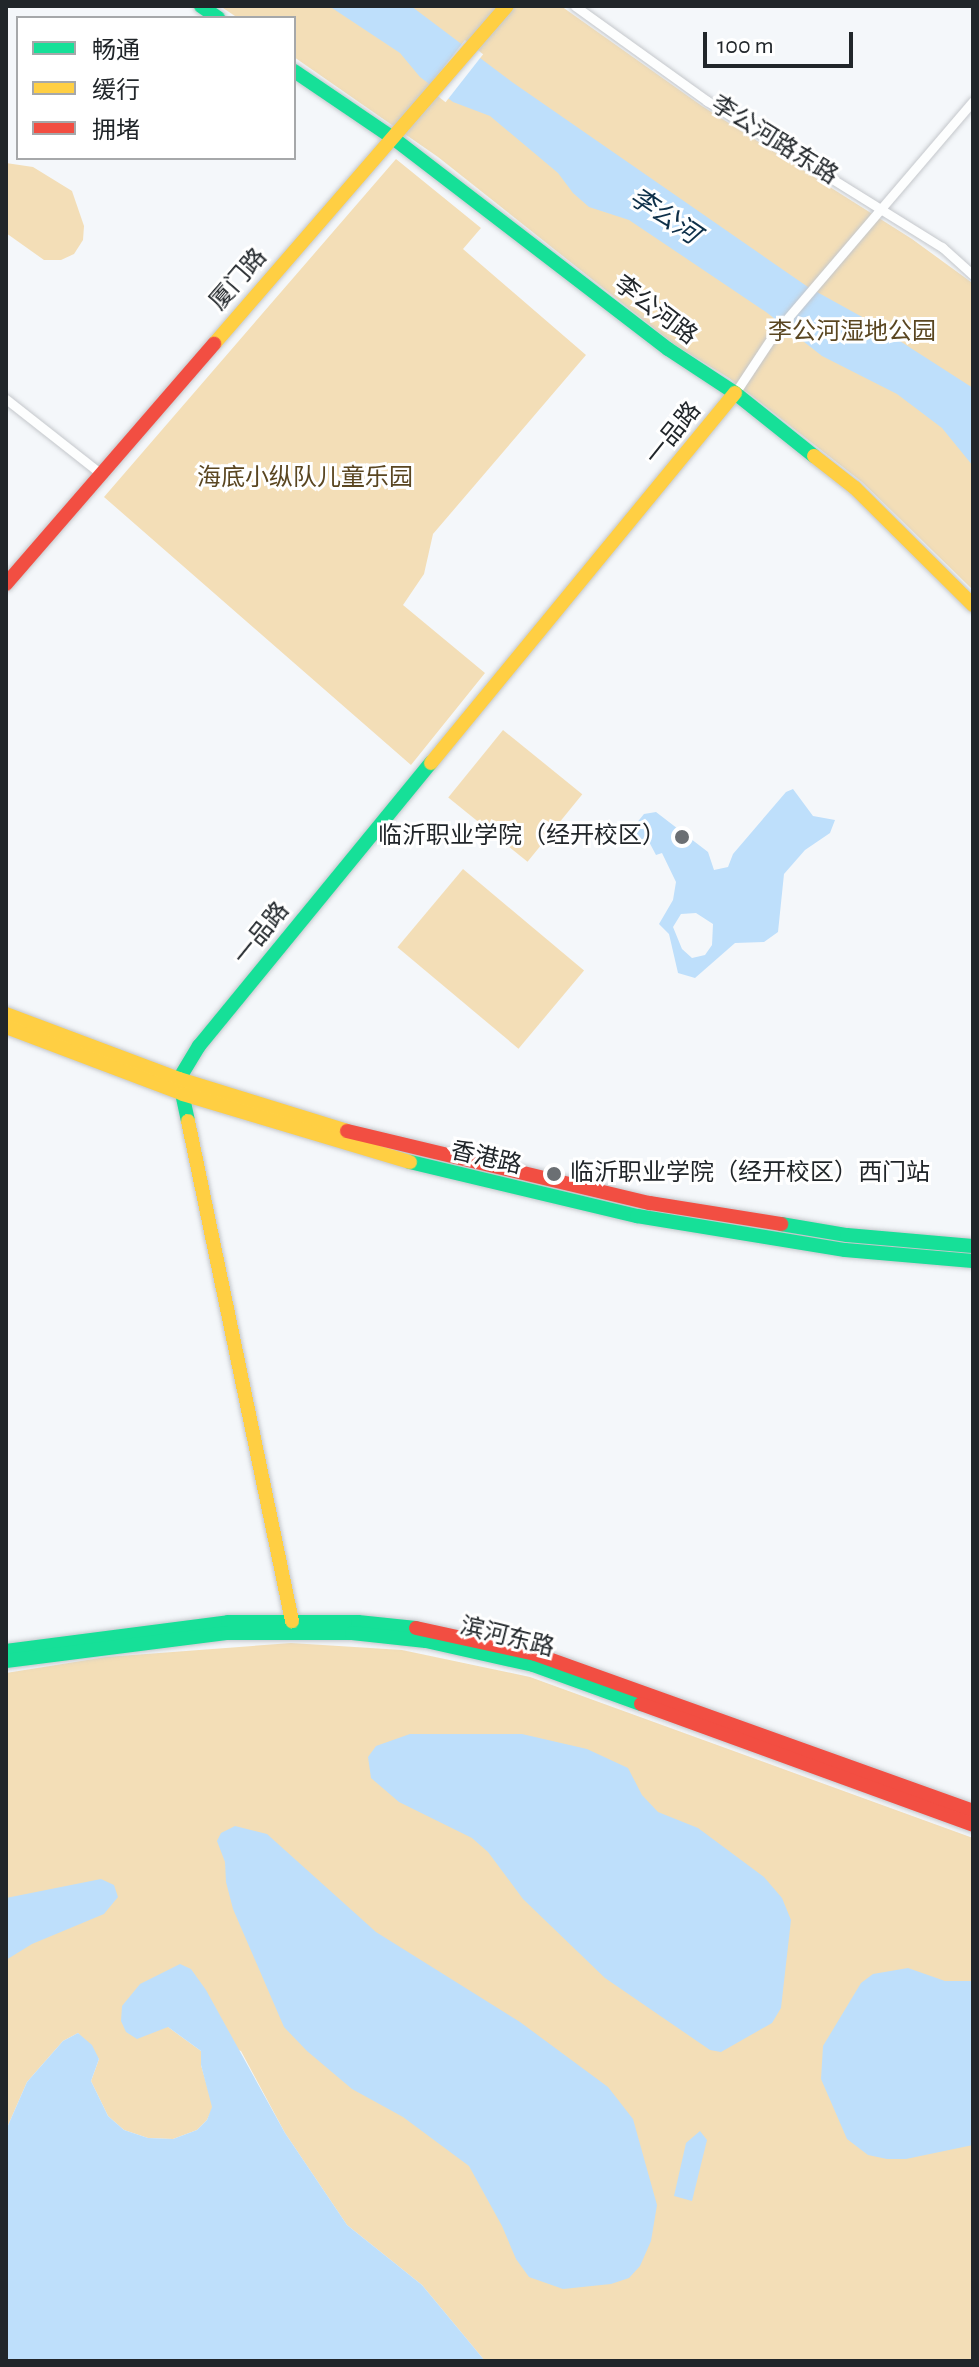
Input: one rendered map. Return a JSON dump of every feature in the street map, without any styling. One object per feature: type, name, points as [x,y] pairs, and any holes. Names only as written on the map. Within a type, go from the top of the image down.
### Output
[{"type":"main road","name":"厦门路","points":[[6,584],[507,6]]},
{"type":"main road","name":"李公河路","points":[[296,72],[393,138],[668,349],[735,393],[855,488],[973,605]]},
{"type":"main road","name":"一品路","points":[[181,1087],[199,1046],[735,393]]},
{"type":"main road","name":"香港路","points":[[6,1014],[181,1087],[630,1199],[847,1235],[973,1246]]},
{"type":"main road","name":"香港路","points":[[6,1027],[453,1175],[637,1216],[845,1250],[973,1261]]},
{"type":"main road","points":[[181,1087],[292,1621]]},
{"type":"main road","name":"滨河东路","points":[[6,1651],[228,1622],[358,1622],[430,1630],[535,1654],[973,1811]]},
{"type":"main road","name":"滨河东路","points":[[6,1661],[228,1633],[352,1633],[426,1641],[533,1665],[973,1825]]},
{"type":"street","name":"李公河路东路","points":[[575,6],[707,101],[942,247],[973,275]]},
{"type":"street","points":[[735,393],[774,334],[973,101]]},
{"type":"street","points":[[6,399],[100,473]]},
{"type":"green space","name":"李公河湿地公园","points":[[220,6],[561,6],[702,106],[912,239],[971,282],[973,590],[862,482],[729,378],[675,345],[438,157],[296,58],[296,16],[235,16]]},
{"type":"green space","name":"海底小纵队儿童乐园","points":[[396,159],[481,228],[463,249],[586,355],[433,534],[424,574],[403,605],[485,673],[411,765],[104,497]]},
{"type":"green space","points":[[6,163],[33,167],[72,191],[84,226],[83,240],[74,254],[61,260],[44,260],[6,233]]},
{"type":"green space","points":[[503,730],[582,794],[528,862],[448,798]]},
{"type":"green space","points":[[463,869],[584,971],[518,1049],[397,947]]},
{"type":"green space","points":[[291,1643],[402,1650],[530,1677],[973,1838],[973,2361],[485,2361],[422,2285],[347,2225],[285,2133],[241,2051],[168,2027],[201,2051],[201,2065],[213,2107],[207,2120],[197,2130],[173,2139],[148,2138],[124,2130],[108,2116],[91,2081],[99,2059],[78,2033],[63,2041],[27,2082],[6,2130],[6,1673],[106,1657]]},
{"type":"water","name":"李公河","points":[[329,6],[411,6],[512,82],[808,287],[864,318],[973,388],[973,466],[942,428],[897,394],[822,356],[766,312],[629,220],[589,207],[558,173],[490,116],[453,102],[420,77],[400,53]]},
{"type":"water","points":[[793,789],[813,816],[835,820],[830,833],[805,850],[784,874],[778,932],[764,942],[735,943],[695,978],[678,973],[669,934],[659,924],[673,900],[676,882],[662,853],[656,855],[647,838],[641,840],[631,830],[644,814],[656,812],[708,852],[714,870],[728,867],[733,854],[786,792]],"holes":[[[696,913],[713,924],[712,945],[705,955],[692,958],[682,949],[673,927],[681,914]]]},
{"type":"water","points":[[410,1734],[522,1734],[587,1749],[628,1768],[642,1795],[658,1812],[698,1828],[764,1877],[782,1898],[791,1920],[781,2008],[772,2023],[721,2052],[710,2050],[605,1978],[523,1899],[488,1852],[472,1838],[399,1802],[371,1778],[368,1757],[376,1746]]},
{"type":"water","points":[[235,1826],[267,1834],[376,1932],[520,2022],[608,2087],[633,2119],[657,2205],[651,2241],[640,2266],[629,2278],[611,2284],[563,2289],[529,2277],[516,2259],[469,2166],[403,2117],[352,2089],[284,2027],[233,1909],[226,1882],[225,1862],[217,1841],[221,1833]]},
{"type":"water","points":[[101,1879],[114,1885],[118,1897],[104,1914],[32,1944],[6,1960],[6,1898]]},
{"type":"water","points":[[180,1964],[191,1969],[206,1990],[285,2133],[347,2225],[422,2285],[485,2361],[6,2361],[6,2130],[27,2082],[63,2041],[78,2033],[92,2045],[99,2059],[91,2081],[108,2116],[124,2130],[148,2138],[173,2139],[197,2130],[207,2120],[212,2107],[201,2065],[201,2051],[168,2027],[137,2039],[126,2032],[121,2021],[122,2006],[140,1984]]},
{"type":"water","points":[[908,1968],[945,1981],[973,1981],[973,2145],[906,2159],[887,2159],[868,2155],[847,2139],[821,2079],[823,2046],[861,1983],[873,1974]]},
{"type":"water","points":[[700,2131],[707,2140],[692,2201],[674,2196],[686,2143]]},
{"type":"pier","points":[[465,40],[483,54],[446,102],[427,88]]},
{"type":"traffic: fast","points":[[201,6],[215,16]]},
{"type":"traffic: fast","points":[[296,72],[393,138],[668,349],[735,393],[814,456]]},
{"type":"traffic: fast","points":[[188,1121],[179,1079],[199,1046],[431,763]]},
{"type":"traffic: fast","points":[[410,1162],[637,1216],[845,1250],[973,1261]]},
{"type":"traffic: fast","points":[[781,1224],[847,1235],[973,1246]]},
{"type":"traffic: fast","points":[[6,1651],[228,1622],[358,1622],[416,1628]]},
{"type":"traffic: fast","points":[[6,1661],[228,1633],[352,1633],[426,1641],[533,1665],[641,1704]]},
{"type":"traffic: slow","points":[[214,344],[507,6]]},
{"type":"traffic: slow","points":[[431,763],[735,393]]},
{"type":"traffic: slow","points":[[814,456],[855,488],[973,605]]},
{"type":"traffic: slow","points":[[6,1014],[179,1079],[347,1131]]},
{"type":"traffic: slow","points":[[6,1027],[183,1094],[410,1162]]},
{"type":"traffic: slow","points":[[188,1121],[292,1621]]},
{"type":"traffic: jam","points":[[6,584],[214,344]]},
{"type":"traffic: jam","points":[[347,1131],[650,1203],[781,1224]]},
{"type":"traffic: jam","points":[[416,1628],[535,1654],[973,1811]]},
{"type":"traffic: jam","points":[[641,1704],[973,1825]]},
{"type":"place","name":"临沂职业学院（经开校区）","points":[[682,837]]},
{"type":"place","name":"临沂职业学院（经开校区）西门站","points":[[554,1174]]}]
